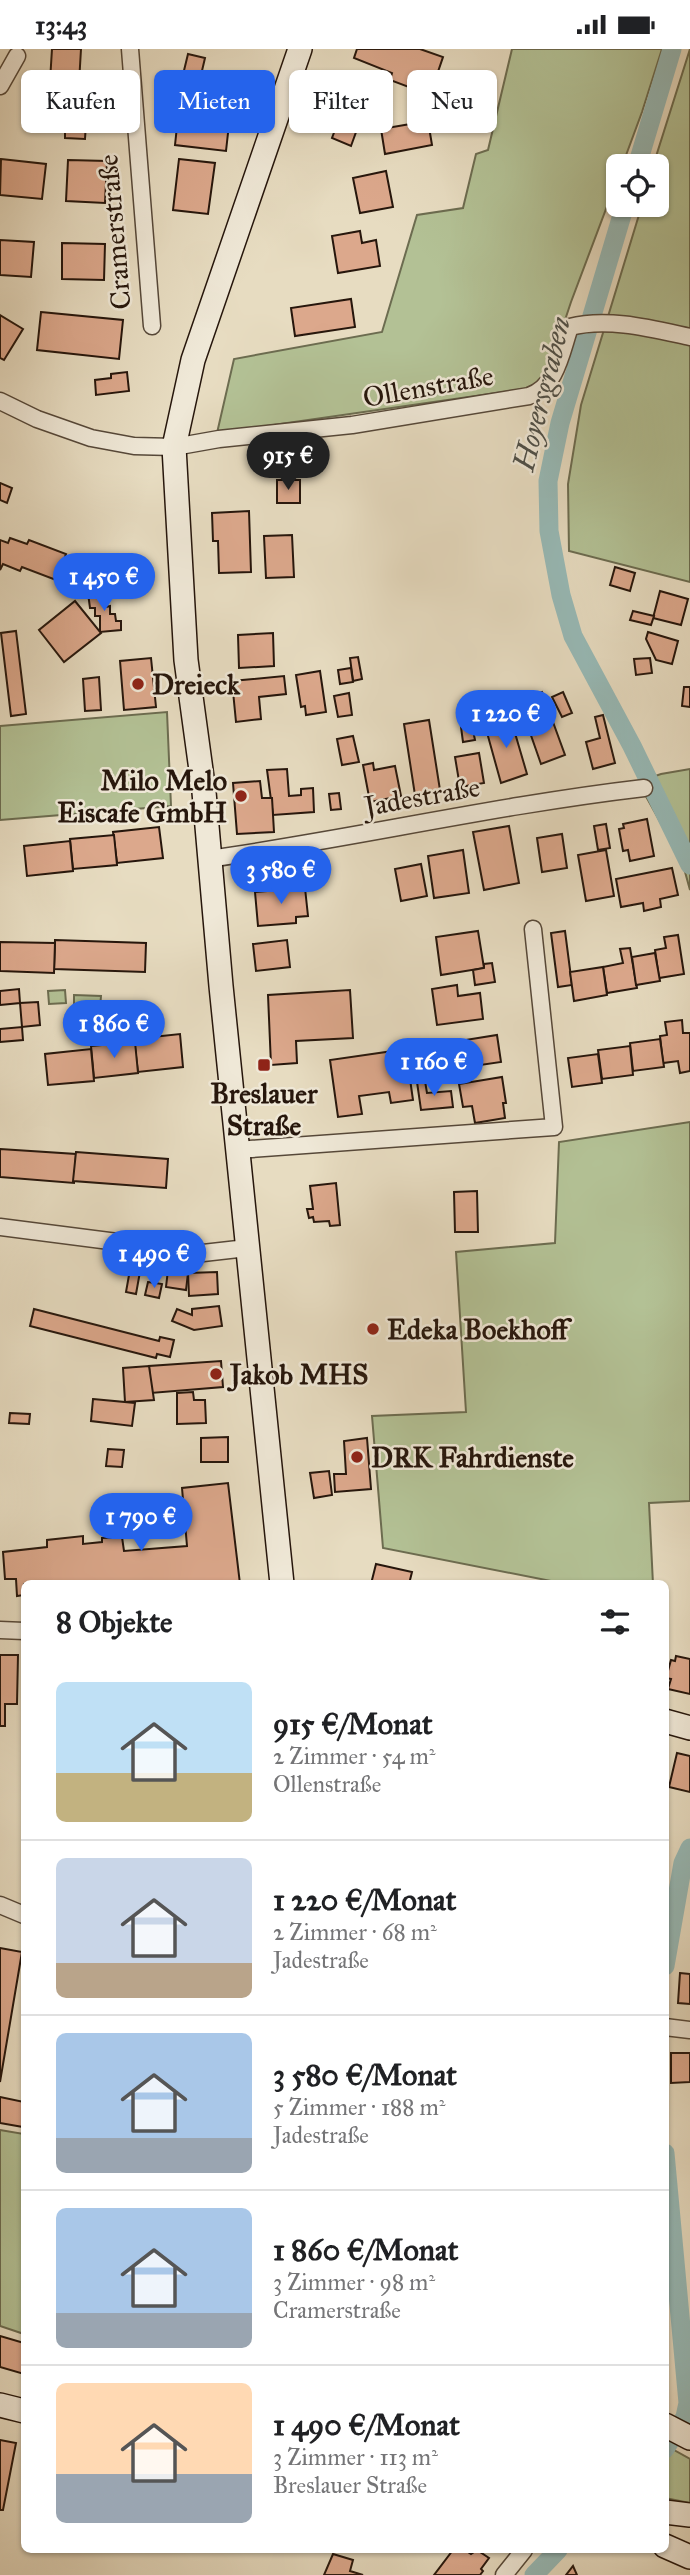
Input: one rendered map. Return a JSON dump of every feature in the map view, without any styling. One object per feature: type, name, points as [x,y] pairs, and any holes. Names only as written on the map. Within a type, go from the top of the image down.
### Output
[{"type":"main road","points":[[282,1580],[202,780],[186,660],[174,447],[193,360],[300,49]]},
{"type":"main road","points":[[669,1722],[690,1728]]},
{"type":"main road","points":[[0,2405],[21,2410]]},
{"type":"main road","points":[[669,2512],[690,2515]]},
{"type":"main road","points":[[669,2548],[690,2557]]},
{"type":"street","name":"Cramerstraße","points":[[130,49],[152,326]]},
{"type":"street","points":[[0,86],[17,56]]},
{"type":"street","name":"Ollenstraße","points":[[174,447],[219,439],[352,425],[529,396],[540,392],[550,383],[570,327],[581,324],[658,330],[690,337]]},
{"type":"street","points":[[0,401],[37,419],[91,438],[134,446],[174,447]]},
{"type":"street","name":"Jadestraße","points":[[209,859],[514,806],[644,788]]},
{"type":"street","points":[[237,1150],[554,1127],[533,929]]},
{"type":"street","points":[[0,1227],[203,1253],[247,1248]]},
{"type":"street","points":[[0,1630],[21,1631]]},
{"type":"street","points":[[0,1905],[21,1914]]},
{"type":"street","points":[[669,2027],[690,2030]]},
{"type":"street","points":[[504,2575],[522,2553]]},
{"type":"green space","points":[[512,49],[662,49],[626,154],[606,154],[606,209],[548,371],[540,382],[524,389],[217,433],[234,359],[382,332],[417,215],[463,208],[476,154],[488,150],[492,133],[497,133],[497,112]]},
{"type":"green space","points":[[690,49],[690,582],[569,551],[568,484],[581,405],[638,217],[669,217],[669,154],[657,154]]},
{"type":"green space","points":[[167,712],[171,806],[0,820],[0,726]]},
{"type":"green space","points":[[690,769],[690,890],[682,861],[638,782],[661,774]]},
{"type":"green space","points":[[65,990],[66,1003],[49,1004],[48,991]]},
{"type":"green space","points":[[74,995],[101,996],[100,1008],[74,1007]]},
{"type":"green space","points":[[690,1122],[690,1501],[649,1503],[653,1580],[546,1580],[383,1548],[372,1416],[466,1412],[456,1252],[555,1243],[559,1142]]},
{"type":"green space","points":[[0,2130],[21,2134],[21,2333],[0,2326]]},
{"type":"green space","points":[[669,2447],[690,2459],[690,2503],[669,2499]]},
{"type":"building","points":[[52,49],[81,49],[80,70],[51,70]]},
{"type":"building","points":[[357,49],[420,49],[443,57],[439,70],[407,70],[407,86],[393,81],[393,70],[384,70],[354,58]]},
{"type":"building","points":[[188,54],[205,58],[202,70],[184,70]]},
{"type":"building","points":[[407,125],[407,133],[430,133],[432,145],[385,154],[382,133],[393,133],[393,127]]},
{"type":"building","points":[[65,133],[85,133],[85,139],[65,138]]},
{"type":"building","points":[[176,133],[228,133],[226,151],[175,145]]},
{"type":"building","points":[[334,133],[356,133],[351,146],[332,138]]},
{"type":"building","points":[[1,159],[46,164],[42,199],[0,195]]},
{"type":"building","points":[[179,159],[215,163],[208,214],[173,210]]},
{"type":"building","points":[[68,160],[107,161],[105,203],[66,201]]},
{"type":"building","points":[[386,171],[393,207],[360,213],[353,178]]},
{"type":"building","points":[[360,231],[362,243],[376,240],[380,266],[338,273],[332,236]]},
{"type":"building","points":[[0,240],[34,242],[31,277],[0,275]]},
{"type":"building","points":[[62,243],[105,244],[104,280],[62,279]]},
{"type":"building","points":[[351,299],[355,327],[295,336],[291,308]]},
{"type":"building","points":[[41,312],[123,320],[119,359],[37,350]]},
{"type":"building","points":[[0,315],[23,329],[4,360],[0,358]]},
{"type":"building","points":[[127,372],[129,391],[96,395],[95,380]]},
{"type":"building","points":[[277,480],[300,480],[300,503],[277,503]]},
{"type":"building","points":[[0,483],[12,488],[7,503],[0,500]]},
{"type":"building","points":[[249,511],[251,572],[219,573],[218,541],[213,541],[212,513]]},
{"type":"building","points":[[292,535],[294,577],[266,578],[264,536]]},
{"type":"building","points":[[10,538],[27,544],[29,540],[66,554],[56,580],[22,567],[20,571],[3,564],[0,570],[0,540],[8,543]]},
{"type":"building","points":[[615,567],[635,573],[630,591],[610,585]]},
{"type":"building","points":[[102,591],[106,607],[110,606],[110,614],[115,614],[116,621],[121,621],[121,630],[100,632],[100,616],[95,616],[95,608],[90,608],[88,593]]},
{"type":"building","points":[[660,591],[688,599],[681,625],[653,618]]},
{"type":"building","points":[[75,601],[101,633],[64,662],[39,630]]},
{"type":"building","points":[[633,611],[654,616],[651,625],[630,620]]},
{"type":"building","points":[[16,631],[26,714],[11,716],[1,633]]},
{"type":"building","points":[[648,632],[678,641],[672,664],[656,660],[646,639]]},
{"type":"building","points":[[273,633],[274,666],[239,668],[238,635]]},
{"type":"building","points":[[358,657],[362,679],[353,681],[350,658]]},
{"type":"building","name":"Dreieck","points":[[151,658],[156,707],[124,710],[120,661]]},
{"type":"building","points":[[650,658],[652,673],[636,675],[634,659]]},
{"type":"building","points":[[351,668],[353,682],[340,684],[338,670]]},
{"type":"building","points":[[320,671],[326,712],[306,715],[305,706],[301,707],[296,675]]},
{"type":"building","points":[[284,676],[286,694],[259,697],[261,719],[236,722],[232,681]]},
{"type":"building","points":[[99,677],[101,710],[85,711],[83,679]]},
{"type":"building","points":[[684,687],[690,687],[690,707],[682,706]]},
{"type":"building","points":[[542,692],[565,755],[541,764],[519,701]]},
{"type":"building","points":[[563,692],[572,713],[562,717],[552,697]]},
{"type":"building","points":[[349,693],[352,715],[338,717],[334,696]]},
{"type":"building","points":[[603,715],[615,763],[593,769],[586,742],[600,738],[595,717]]},
{"type":"building","points":[[510,716],[527,774],[501,783],[486,729],[492,727],[490,722]]},
{"type":"building","points":[[429,720],[440,790],[415,795],[404,724]]},
{"type":"building","points":[[472,726],[475,740],[463,742],[461,727]]},
{"type":"building","points":[[353,736],[359,762],[342,765],[337,739]]},
{"type":"building","points":[[479,753],[484,783],[460,787],[455,757]]},
{"type":"building","points":[[373,763],[374,770],[395,766],[401,796],[370,802],[363,765]]},
{"type":"building","points":[[287,769],[289,796],[301,795],[301,789],[313,788],[314,812],[273,815],[267,770]]},
{"type":"building","points":[[260,781],[262,798],[272,798],[274,832],[237,834],[233,783]]},
{"type":"building","points":[[339,793],[341,809],[331,810],[329,794]]},
{"type":"building","points":[[647,819],[654,856],[630,861],[628,850],[623,851],[619,829],[624,828],[623,824]]},
{"type":"building","points":[[606,824],[610,848],[598,850],[594,826]]},
{"type":"building","points":[[509,826],[519,883],[484,890],[473,832]]},
{"type":"building","points":[[159,827],[163,858],[117,863],[113,832]]},
{"type":"building","points":[[562,834],[567,868],[542,872],[537,838]]},
{"type":"building","points":[[114,835],[117,865],[73,869],[70,839]]},
{"type":"building","points":[[70,841],[73,871],[27,876],[24,846]]},
{"type":"building","points":[[463,850],[469,893],[434,898],[428,856]]},
{"type":"building","points":[[606,850],[614,896],[586,901],[578,855]]},
{"type":"building","points":[[421,864],[427,896],[401,901],[395,869]]},
{"type":"building","points":[[672,868],[678,895],[660,899],[661,907],[644,911],[643,903],[621,907],[616,879]]},
{"type":"building","points":[[305,888],[308,916],[296,917],[296,923],[258,926],[255,892]]},
{"type":"building","points":[[478,931],[484,968],[441,975],[436,937]]},
{"type":"building","points":[[565,931],[572,985],[558,987],[551,933]]},
{"type":"building","points":[[678,935],[684,974],[659,978],[655,950],[666,948],[664,937]]},
{"type":"building","points":[[55,940],[146,943],[145,972],[54,969]]},
{"type":"building","points":[[287,940],[290,967],[256,971],[253,944]]},
{"type":"building","points":[[0,942],[55,943],[54,973],[0,971]]},
{"type":"building","points":[[630,948],[637,988],[607,993],[603,967],[623,963],[620,949]]},
{"type":"building","points":[[655,953],[660,981],[636,985],[632,957]]},
{"type":"building","points":[[492,963],[495,982],[475,985],[473,970]]},
{"type":"building","points":[[603,967],[607,995],[574,1001],[570,972]]},
{"type":"building","points":[[457,985],[458,996],[480,993],[483,1019],[437,1025],[432,989]]},
{"type":"building","points":[[19,989],[20,1003],[0,1005],[0,991]]},
{"type":"building","points":[[350,990],[353,1038],[296,1041],[297,1063],[271,1065],[268,995]]},
{"type":"building","points":[[38,1002],[40,1025],[22,1027],[20,1003]]},
{"type":"building","points":[[682,1020],[683,1033],[690,1033],[690,1071],[680,1073],[678,1061],[663,1063],[660,1036],[667,1035],[665,1022]]},
{"type":"building","points":[[22,1027],[23,1040],[0,1042],[0,1029]]},
{"type":"building","points":[[180,1034],[183,1067],[138,1072],[134,1039]]},
{"type":"building","points":[[497,1035],[501,1062],[473,1066],[474,1071],[463,1072],[459,1041]]},
{"type":"building","points":[[660,1039],[664,1067],[633,1071],[630,1043]]},
{"type":"building","points":[[135,1042],[138,1073],[94,1078],[91,1046]]},
{"type":"building","points":[[630,1046],[633,1075],[602,1079],[598,1050]]},
{"type":"building","points":[[414,1048],[416,1064],[408,1065],[413,1100],[391,1103],[389,1092],[359,1096],[362,1114],[338,1117],[330,1060]]},
{"type":"building","points":[[91,1049],[94,1081],[48,1085],[45,1054]]},
{"type":"building","points":[[598,1054],[602,1083],[572,1087],[568,1058]]},
{"type":"building","points":[[502,1077],[505,1118],[475,1123],[472,1106],[463,1107],[459,1084]]},
{"type":"building","points":[[425,1081],[427,1093],[451,1091],[453,1107],[421,1110],[417,1082]]},
{"type":"building","points":[[0,1149],[76,1154],[74,1183],[0,1177]]},
{"type":"building","points":[[76,1152],[168,1159],[166,1188],[73,1181]]},
{"type":"building","points":[[336,1183],[340,1225],[330,1226],[329,1221],[314,1222],[313,1217],[309,1218],[307,1209],[313,1209],[310,1186]]},
{"type":"building","points":[[477,1191],[478,1232],[455,1232],[454,1192]]},
{"type":"building","points":[[131,1264],[141,1266],[136,1294],[126,1292]]},
{"type":"building","points":[[168,1270],[188,1273],[186,1290],[166,1287]]},
{"type":"building","points":[[217,1272],[218,1294],[189,1296],[188,1273]]},
{"type":"building","points":[[148,1282],[162,1284],[159,1298],[145,1295]]},
{"type":"building","points":[[219,1306],[222,1326],[194,1330],[172,1321],[177,1309],[192,1315],[192,1309]]},
{"type":"building","points":[[34,1309],[159,1341],[160,1337],[174,1340],[170,1357],[157,1354],[156,1358],[30,1326]]},
{"type":"building","points":[[221,1361],[223,1387],[151,1393],[149,1366]]},
{"type":"building","points":[[149,1366],[154,1400],[125,1402],[123,1368]]},
{"type":"building","points":[[193,1392],[194,1400],[205,1400],[206,1423],[177,1424],[177,1393]]},
{"type":"building","points":[[93,1399],[135,1403],[132,1426],[91,1421]]},
{"type":"building","points":[[10,1413],[30,1414],[29,1424],[9,1423]]},
{"type":"building","points":[[228,1437],[228,1462],[201,1462],[201,1438]]},
{"type":"building","name":"DRK Fahrdienste","points":[[367,1438],[371,1489],[335,1492],[334,1474],[346,1474],[344,1441]]},
{"type":"building","points":[[108,1449],[124,1450],[122,1467],[106,1466]]},
{"type":"building","points":[[329,1471],[332,1495],[314,1498],[310,1473]]},
{"type":"building","points":[[228,1483],[240,1580],[21,1580],[21,1595],[17,1596],[16,1579],[5,1579],[3,1552],[47,1547],[47,1540],[83,1536],[83,1544],[102,1542],[102,1538],[122,1537],[124,1551],[187,1546],[182,1488]]},
{"type":"building","points":[[376,1564],[412,1572],[410,1580],[372,1580]]},
{"type":"building","points":[[0,1655],[18,1655],[17,1704],[5,1704],[5,1726],[0,1726]]},
{"type":"building","points":[[676,1656],[690,1659],[690,1694],[669,1689],[669,1667],[671,1660],[675,1661]]},
{"type":"building","points":[[677,1753],[690,1756],[690,1792],[669,1787]]},
{"type":"building","points":[[0,1948],[21,1952],[21,1958],[0,2082]]},
{"type":"building","points":[[680,1973],[690,1974],[690,2004],[678,2003]]},
{"type":"building","points":[[671,2053],[690,2053],[690,2082],[671,2083]]},
{"type":"building","points":[[0,2097],[21,2101],[21,2127],[0,2123]]},
{"type":"building","points":[[0,2336],[21,2342],[21,2373],[0,2367]]},
{"type":"building","points":[[0,2440],[16,2443],[3,2510],[0,2510]]},
{"type":"building","points":[[451,2553],[482,2553],[489,2558],[480,2575],[434,2575]]},
{"type":"building","points":[[333,2554],[353,2560],[350,2571],[363,2575],[324,2575]]},
{"type":"building","points":[[573,2566],[577,2575],[566,2575]]},
{"type":"waterway","name":"Hoyersgraben","points":[[641,154],[672,49]]},
{"type":"waterway","name":"Hoyersgraben","points":[[621,217],[560,423],[548,481],[549,531],[561,595],[573,636],[632,746],[690,865]]},
{"type":"waterway","name":"Hoyersgraben","points":[[669,1943],[683,1863],[690,1848]]},
{"type":"waterway","name":"Hoyersgraben","points":[[669,2196],[688,2403],[685,2417],[669,2443]]},
{"type":"waterway","name":"Hoyersgraben","points":[[534,2575],[555,2553]]},
{"type":"place","name":"Dreieck","points":[[138,684]]},
{"type":"place","name":"Milo Melo Eiscafe GmbH","points":[[241,796]]},
{"type":"place","name":"Breslauer Straße","points":[[264,1065]]},
{"type":"place","name":"Edeka Boekhoff","points":[[373,1329]]},
{"type":"place","name":"Jakob MHS","points":[[216,1374]]},
{"type":"place","name":"DRK Fahrdienste","points":[[357,1457]]}]
